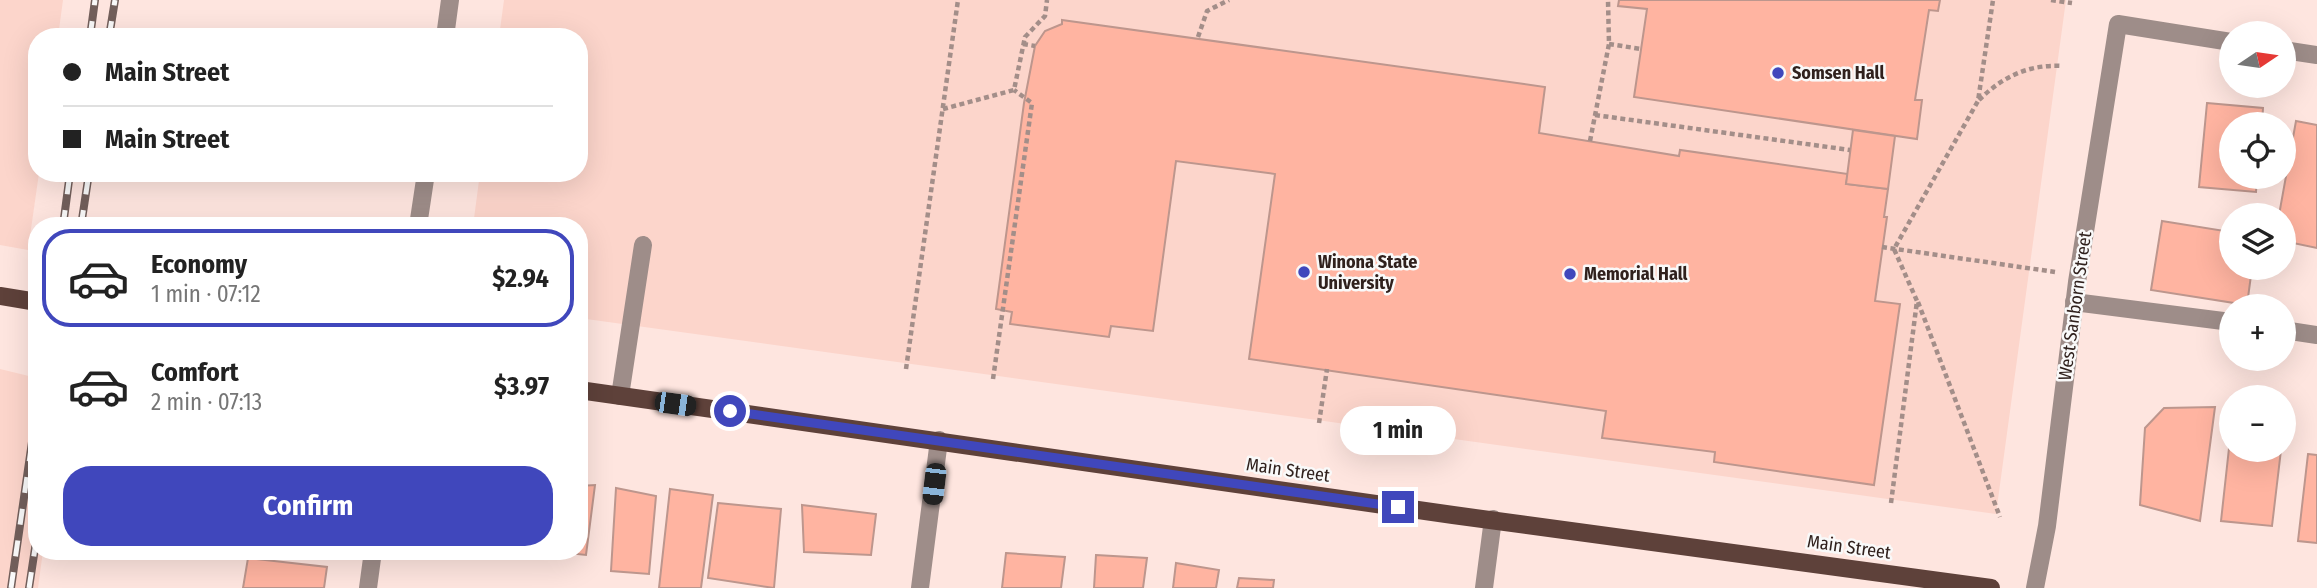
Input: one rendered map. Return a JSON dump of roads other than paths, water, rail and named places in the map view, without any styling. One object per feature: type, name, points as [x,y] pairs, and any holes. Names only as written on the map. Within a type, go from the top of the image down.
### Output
[{"type":"main road","points":[[0,296],[28,301]]},
{"type":"main road","name":"Main Street","points":[[588,391],[1991,588]]},
{"type":"street","points":[[446,28],[450,0]]},
{"type":"street","name":"West Sanborn Street","points":[[2035,588],[2047,526],[2074,302],[2118,24],[2219,40]]},
{"type":"street","points":[[2296,52],[2317,55]]},
{"type":"street","points":[[419,217],[425,182]]},
{"type":"street","points":[[620,396],[643,245]]},
{"type":"street","points":[[2074,302],[2219,320]]},
{"type":"street","points":[[2296,332],[2317,335]]},
{"type":"street","points":[[920,588],[939,440]]},
{"type":"street","points":[[1484,588],[1493,519]]},
{"type":"street","points":[[368,588],[372,560]]},
{"type":"railway","points":[[91,28],[95,0]]},
{"type":"railway","points":[[110,28],[115,0]]},
{"type":"railway","points":[[64,217],[69,182]]},
{"type":"railway","points":[[82,217],[88,182]]},
{"type":"railway","points":[[11,588],[28,470]]},
{"type":"railway","points":[[29,588],[33,560]]},
{"type":"place","name":"Somsen Hall","points":[[1778,73]]},
{"type":"place","name":"Winona State University","points":[[1304,272]]},
{"type":"place","name":"Memorial Hall","points":[[1570,274]]}]
